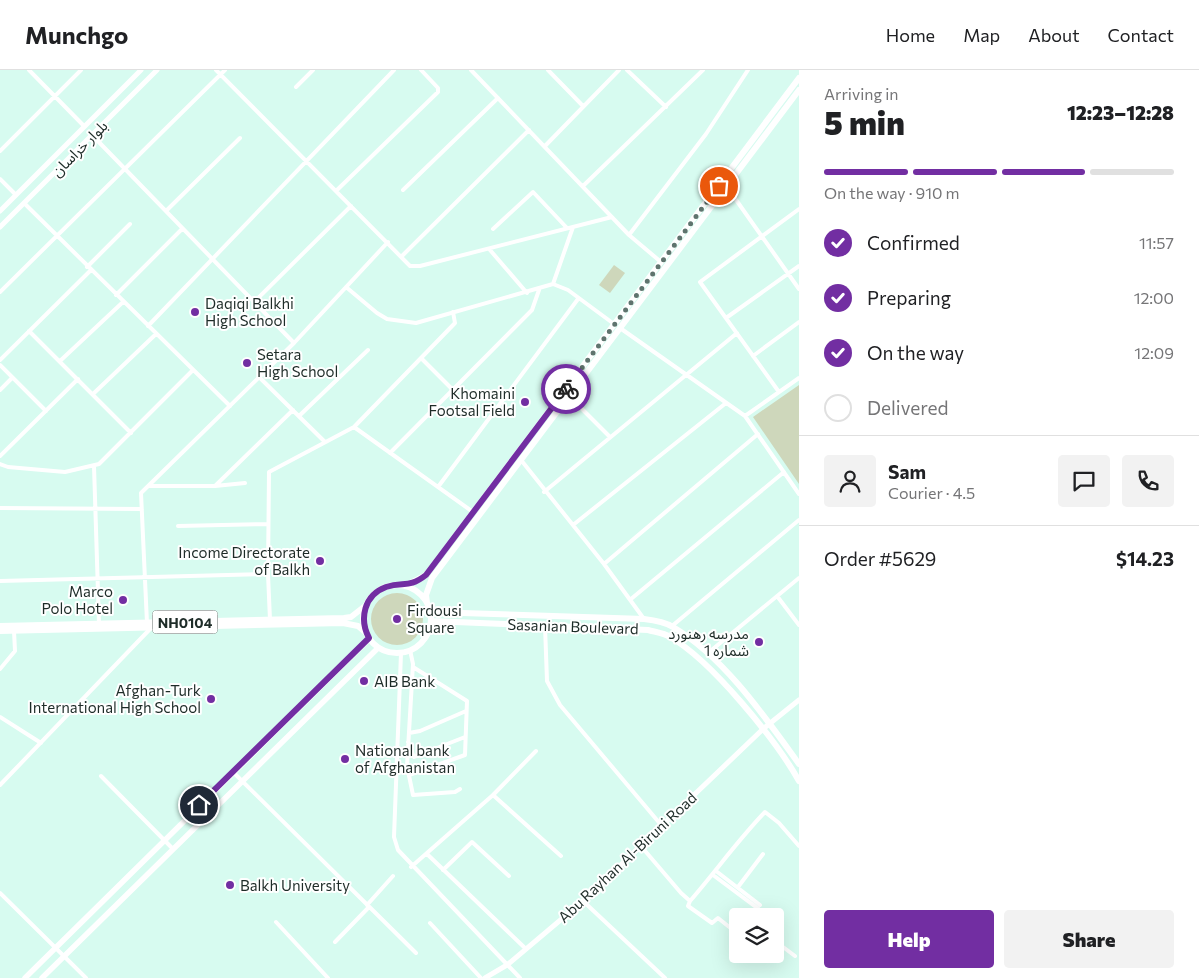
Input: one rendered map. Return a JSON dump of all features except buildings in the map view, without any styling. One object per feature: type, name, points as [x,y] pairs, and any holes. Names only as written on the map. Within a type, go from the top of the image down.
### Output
[{"type":"highway","name":"NH0104","points":[[664,265],[799,78]]},
{"type":"highway","name":"NH0104","points":[[0,631],[310,621],[351,617],[366,606],[377,592],[395,585],[405,586],[426,575],[799,90]]},
{"type":"highway","name":"NH0104","points":[[431,621],[426,595],[432,578],[569,396],[617,326]]},
{"type":"highway","points":[[405,586],[421,595],[427,603]]},
{"type":"highway","points":[[366,606],[363,615],[367,635]]},
{"type":"highway","name":"Sasanian Boulevard","points":[[430,612],[644,619],[672,626],[707,654],[770,723],[799,764]]},
{"type":"highway","name":"NH0104","points":[[0,626],[99,624],[149,626],[270,620],[310,621],[352,624],[367,635],[378,648]]},
{"type":"highway","points":[[378,648],[389,652],[401,653],[410,650],[427,635],[431,621]]},
{"type":"highway","name":"Sasanian Boulevard","points":[[431,621],[648,630],[669,637],[700,660],[763,729],[799,781]]},
{"type":"main road","name":"بلوار خراسان","points":[[0,211],[141,70]]},
{"type":"main road","name":"بلوار خراسان","points":[[0,227],[157,70]]},
{"type":"main road","points":[[49,162],[57,170]]},
{"type":"main road","points":[[25,978],[233,772],[367,635]]},
{"type":"main road","points":[[42,978],[378,648]]},
{"type":"main road","name":"Abu Rayhan Al-Biruni Road","points":[[485,978],[507,965],[583,900],[763,729],[799,700]]},
{"type":"main road","points":[[90,914],[98,922]]},
{"type":"street","points":[[29,70],[84,126]]},
{"type":"street","points":[[0,151],[81,70]]},
{"type":"street","points":[[216,70],[410,266],[416,267],[490,250],[612,217]]},
{"type":"street","points":[[0,292],[124,167],[225,70]]},
{"type":"street","points":[[296,87],[313,70]]},
{"type":"street","points":[[148,326],[305,160],[394,70]]},
{"type":"street","points":[[471,70],[629,235],[664,265]]},
{"type":"street","points":[[545,146],[619,70]]},
{"type":"street","points":[[627,70],[666,107]]},
{"type":"street","points":[[583,186],[703,70]]},
{"type":"street","points":[[629,235],[706,134],[748,70]]},
{"type":"street","points":[[336,191],[438,92],[438,88],[422,71]]},
{"type":"street","points":[[551,71],[583,106]]},
{"type":"street","points":[[403,190],[498,98]]},
{"type":"street","points":[[402,256],[529,130]]},
{"type":"street","points":[[92,135],[294,342]]},
{"type":"street","points":[[166,211],[240,138]]},
{"type":"street","points":[[0,179],[16,195]]},
{"type":"street","points":[[726,187],[799,289]]},
{"type":"street","points":[[493,229],[533,192],[567,228]]},
{"type":"street","points":[[24,203],[116,296],[230,406]]},
{"type":"street","points":[[254,302],[351,206]]},
{"type":"street","points":[[779,392],[700,282],[799,209]]},
{"type":"street","points":[[0,360],[130,224]]},
{"type":"street","points":[[554,284],[573,227]]},
{"type":"street","points":[[116,296],[182,228]]},
{"type":"street","points":[[0,785],[149,626],[142,494],[294,342],[388,242]]},
{"type":"street","points":[[490,250],[527,294]]},
{"type":"street","points":[[726,318],[799,266]]},
{"type":"street","points":[[346,287],[387,320],[416,323],[487,301],[527,294],[554,284],[568,290],[578,299],[745,416],[799,494]]},
{"type":"street","points":[[390,453],[532,310],[539,289]]},
{"type":"street","points":[[438,487],[578,299]]},
{"type":"street","points":[[60,361],[123,302]]},
{"type":"street","points":[[270,620],[268,472],[354,427],[455,323],[453,312]]},
{"type":"street","points":[[753,356],[799,322]]},
{"type":"street","points":[[29,331],[131,433]]},
{"type":"street","points":[[544,492],[737,333]]},
{"type":"street","points":[[93,394],[156,334]]},
{"type":"street","points":[[299,416],[368,350]]},
{"type":"street","points":[[421,358],[453,390]]},
{"type":"street","points":[[0,365],[46,411]]},
{"type":"street","points":[[0,464],[8,467],[65,472],[99,464],[193,370]]},
{"type":"street","points":[[259,377],[324,442]]},
{"type":"street","points":[[0,390],[12,378]]},
{"type":"street","points":[[745,416],[799,378]]},
{"type":"street","points":[[0,456],[78,379]]},
{"type":"street","points":[[569,396],[610,437]]},
{"type":"street","points":[[573,526],[726,403]]},
{"type":"street","points":[[215,486],[293,410]]},
{"type":"street","points":[[354,427],[473,512]]},
{"type":"street","points":[[604,564],[758,434]]},
{"type":"street","points":[[521,460],[544,492],[604,564],[644,619]]},
{"type":"street","points":[[94,466],[99,624]]},
{"type":"street","points":[[631,599],[784,472]]},
{"type":"street","points":[[150,486],[215,486],[245,483]]},
{"type":"street","points":[[0,508],[142,509]]},
{"type":"street","points":[[672,626],[799,520]]},
{"type":"street","points":[[178,526],[268,524]]},
{"type":"street","points":[[0,581],[268,574]]},
{"type":"street","points":[[707,654],[799,578]]},
{"type":"street","points":[[777,596],[799,625]]},
{"type":"street","points":[[545,625],[547,681],[560,705],[662,826]]},
{"type":"street","points":[[0,669],[15,651],[14,631]]},
{"type":"street","points":[[410,650],[413,667],[407,766],[413,794],[455,792],[460,788]]},
{"type":"street","points":[[401,653],[394,838],[398,850],[412,867],[520,978]]},
{"type":"street","points":[[409,775],[462,758],[467,701],[413,667]]},
{"type":"street","points":[[409,733],[420,731],[466,711]]},
{"type":"street","points":[[0,716],[41,743]]},
{"type":"street","points":[[408,742],[414,757],[465,737]]},
{"type":"street","points":[[412,867],[492,795],[536,751]]},
{"type":"street","points":[[233,772],[416,953]]},
{"type":"street","points":[[102,776],[172,849]]},
{"type":"street","points":[[492,795],[561,856]]},
{"type":"street","points":[[729,926],[718,918],[712,922],[688,906],[739,840],[765,812],[779,823],[799,846]]},
{"type":"street","points":[[443,870],[472,842],[510,876]]},
{"type":"street","points":[[640,845],[690,901]]},
{"type":"street","points":[[427,854],[526,949]]},
{"type":"street","points":[[738,887],[763,854]]},
{"type":"street","points":[[716,871],[760,904]]},
{"type":"street","points":[[713,875],[757,908]]},
{"type":"street","points":[[335,942],[393,876]]},
{"type":"street","points":[[0,893],[86,978]]},
{"type":"street","points":[[583,900],[665,978]]},
{"type":"street","points":[[276,922],[328,978]]},
{"type":"street","points":[[430,923],[481,978]]},
{"type":"street","points":[[784,948],[794,956]]},
{"type":"green space","points":[[614,265],[625,273],[610,293],[599,285]]},
{"type":"green space","points":[[799,385],[799,484],[753,417]]},
{"type":"green space","points":[[397,593],[411,597],[419,605],[423,619],[419,633],[411,641],[397,645],[383,641],[375,633],[371,619],[375,605],[383,597]]},
{"type":"way so far","points":[[566,389],[719,186]]},
{"type":"place","name":"Daqiqi Balkhi High School","points":[[195,312]]},
{"type":"place","name":"Setara High School","points":[[247,363]]},
{"type":"place","name":"Khomaini Footsal Field","points":[[525,402]]},
{"type":"place","name":"Income Directorate of Balkh","points":[[320,561]]},
{"type":"place","name":"Marco Polo Hotel","points":[[123,600]]},
{"type":"place","name":"Firdousi Square","points":[[397,619]]},
{"type":"place","name":"مدرسه رهنورد شماره 1","points":[[759,642]]},
{"type":"place","name":"AIB Bank","points":[[364,681]]},
{"type":"place","name":"Afghan-Turk International High School","points":[[211,699]]},
{"type":"place","name":"National bank of Afghanistan","points":[[345,759]]},
{"type":"place","name":"Balkh University","points":[[230,885]]},
{"type":"route","points":[[199,805],[369,638],[365,632],[363,615],[370,598],[386,587],[395,585],[405,586],[420,580],[426,575],[566,389]]}]
